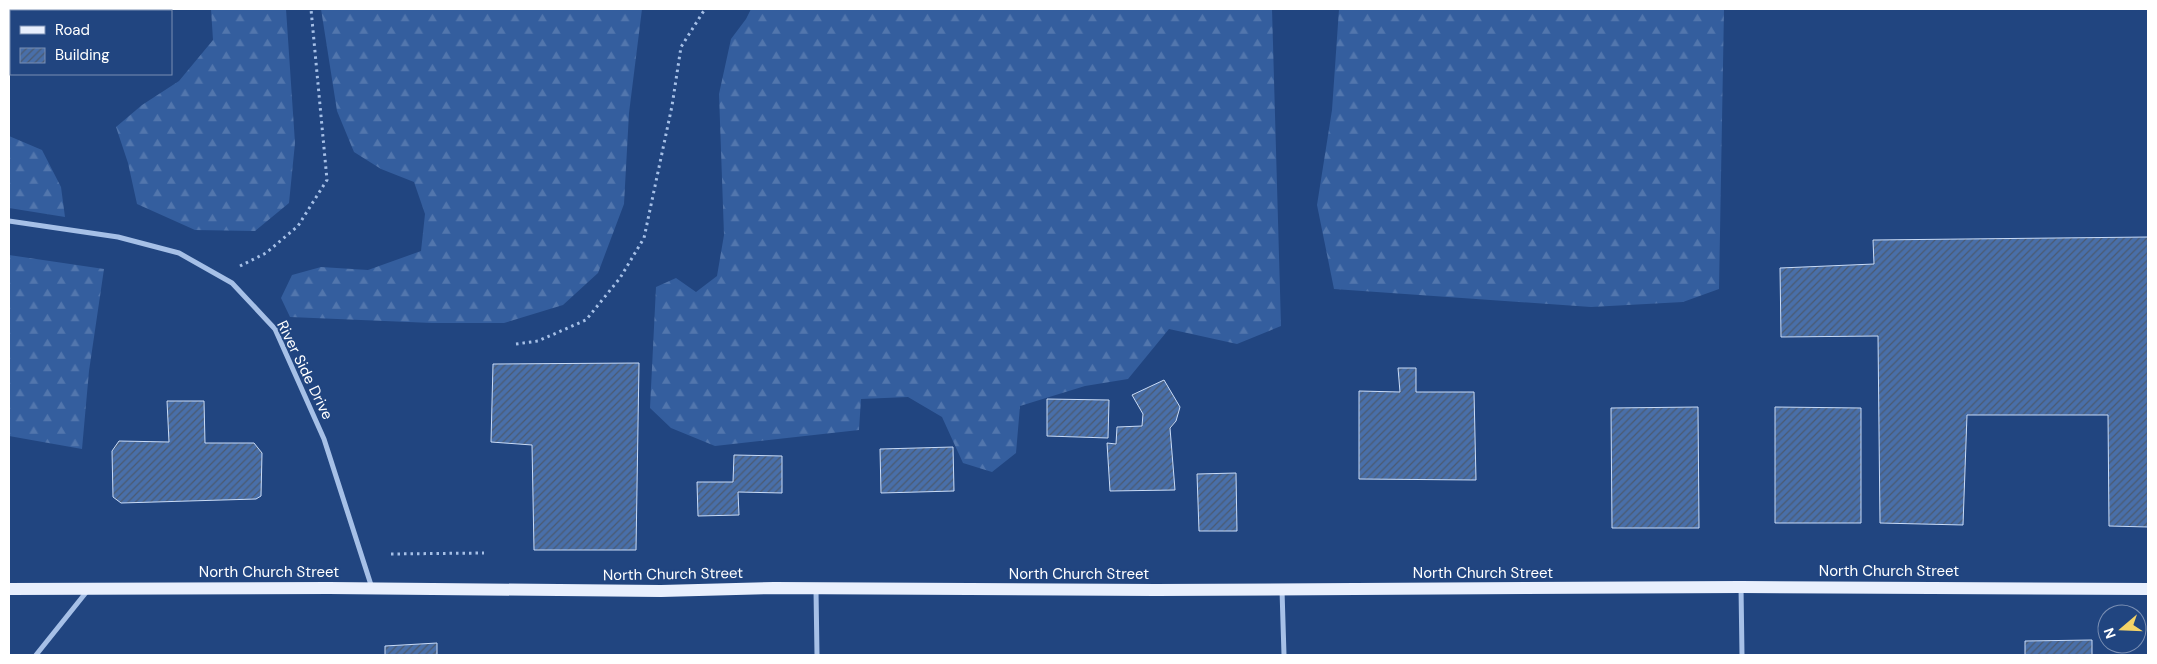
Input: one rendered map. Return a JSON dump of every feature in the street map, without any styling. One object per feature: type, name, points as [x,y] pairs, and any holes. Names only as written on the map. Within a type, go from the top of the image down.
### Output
[{"type":"main road","name":"North Church Street","points":[[9,589],[518,591],[1741,587],[2148,589]]},
{"type":"street","name":"River Side Drive","points":[[9,221],[118,237],[179,254],[232,282],[275,329],[324,439],[373,589]]},
{"type":"street","points":[[1741,587],[1742,655]]},
{"type":"street","points":[[36,655],[90,588]]},
{"type":"street","points":[[816,589],[817,655]]},
{"type":"street","points":[[1282,590],[1284,655]]},
{"type":"path","points":[[220,276],[266,253],[298,226],[327,180],[311,9]]},
{"type":"path","points":[[516,344],[538,341],[586,320],[620,278],[644,238],[672,106],[681,47],[705,9]]},
{"type":"path","points":[[390,554],[484,553]]},
{"type":"green space","points":[[211,9],[286,9],[295,143],[289,203],[255,231],[195,230],[137,204],[128,163],[116,127],[142,105],[179,81],[213,40]]},
{"type":"green space","points":[[321,9],[642,9],[629,113],[624,204],[598,273],[563,305],[504,323],[432,323],[290,317],[281,298],[292,275],[321,267],[368,270],[421,251],[425,214],[414,182],[381,169],[354,152],[337,111]]},
{"type":"green space","points":[[751,9],[1272,9],[1281,326],[1237,344],[1169,329],[1128,379],[1085,386],[1020,406],[1016,453],[992,472],[963,463],[942,417],[908,397],[861,399],[859,430],[715,446],[671,428],[650,408],[656,287],[676,278],[696,292],[717,276],[724,235],[719,94],[731,39]]},
{"type":"green space","points":[[1339,9],[1724,9],[1719,289],[1683,302],[1591,307],[1334,289],[1317,205],[1332,110]]},
{"type":"green space","points":[[9,136],[42,150],[61,187],[65,217],[9,208]]},
{"type":"green space","points":[[9,255],[104,269],[89,371],[82,449],[9,436]]},
{"type":"building","points":[[2148,237],[2148,527],[2109,526],[2108,415],[1967,415],[1963,525],[1880,523],[1878,336],[1781,337],[1780,268],[1874,264],[1873,240]]},
{"type":"building","points":[[639,363],[636,550],[534,550],[532,445],[491,442],[493,364]]},
{"type":"building","points":[[1398,368],[1416,368],[1416,392],[1474,392],[1476,480],[1359,479],[1359,391],[1400,392]]},
{"type":"building","points":[[1164,380],[1180,407],[1176,421],[1170,428],[1175,490],[1110,491],[1107,443],[1116,444],[1117,427],[1142,426],[1143,414],[1132,395]]},
{"type":"building","points":[[1047,399],[1109,400],[1108,438],[1047,436]]},
{"type":"building","points":[[167,401],[204,401],[205,443],[254,443],[262,453],[261,496],[256,499],[121,503],[113,497],[112,451],[119,441],[169,442]]},
{"type":"building","points":[[1698,407],[1699,528],[1612,528],[1611,408]]},
{"type":"building","points":[[1775,407],[1861,408],[1861,523],[1775,523]]},
{"type":"building","points":[[953,447],[954,491],[881,493],[880,449]]},
{"type":"building","points":[[734,455],[782,456],[782,493],[738,492],[739,515],[698,516],[697,482],[733,482]]},
{"type":"building","points":[[1236,473],[1237,531],[1199,531],[1197,474]]},
{"type":"building","points":[[2092,640],[2092,655],[2025,655],[2025,641]]},
{"type":"building","points":[[437,643],[437,655],[385,655],[385,646]]}]
